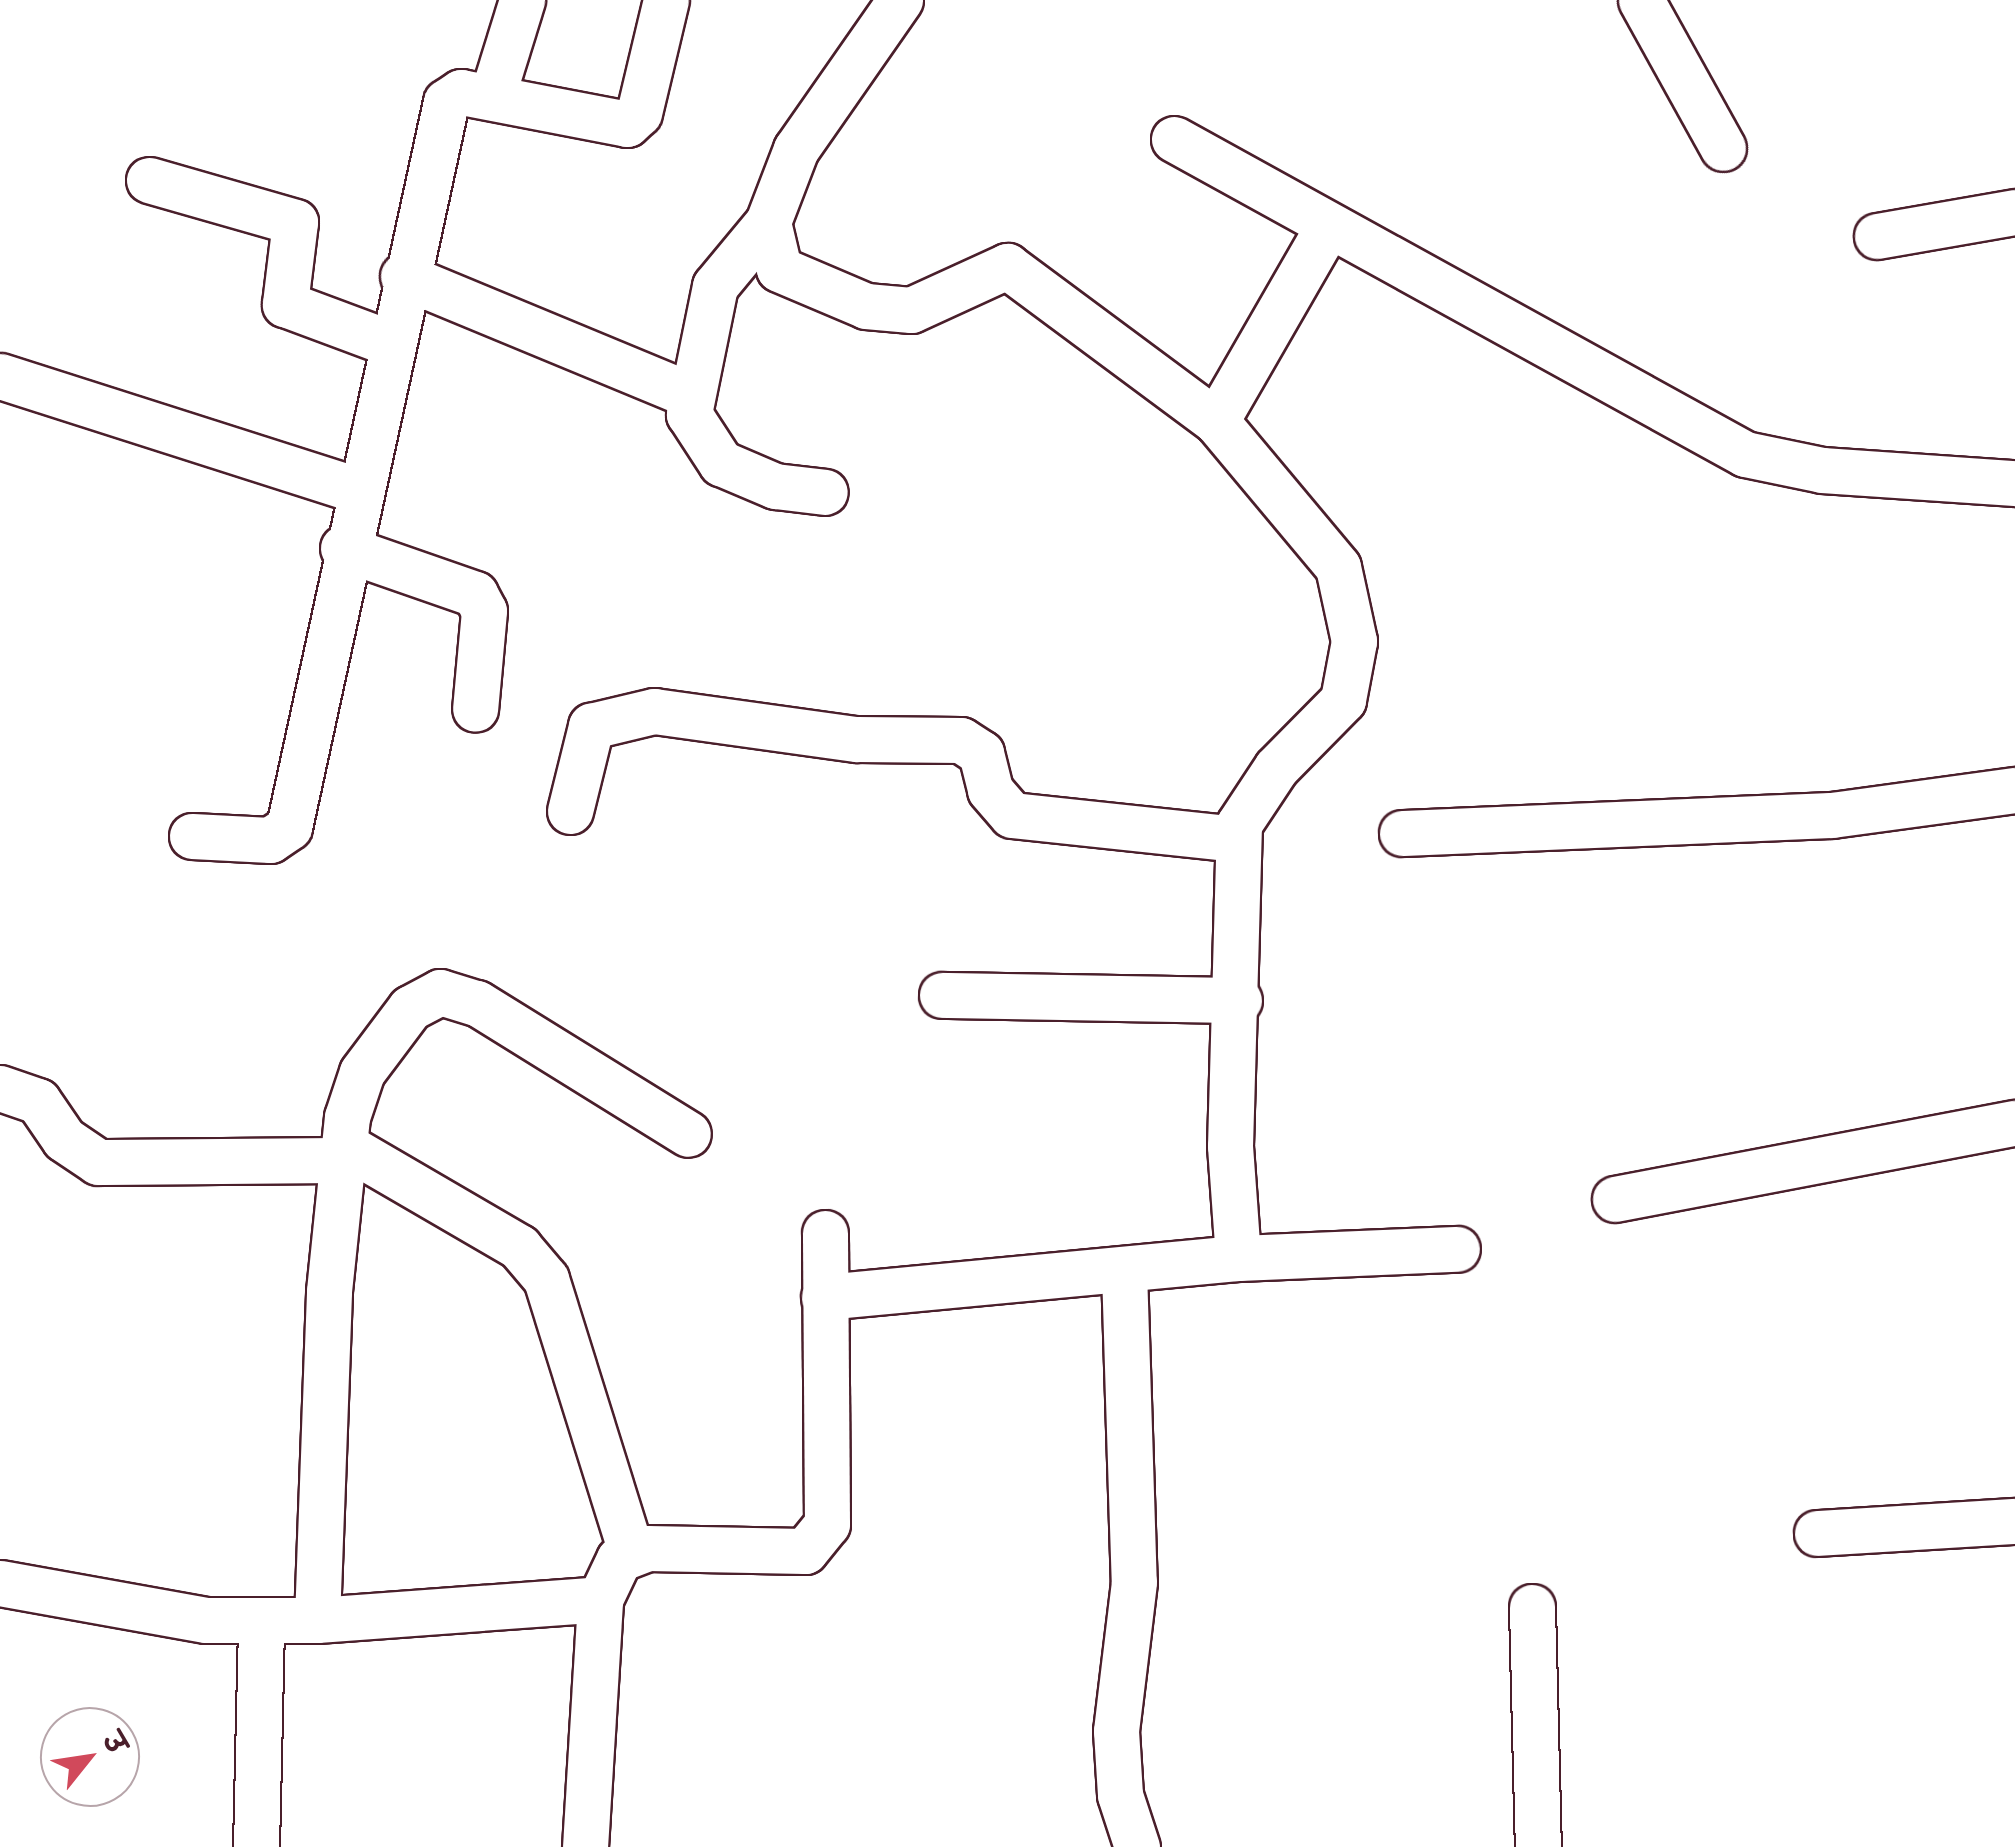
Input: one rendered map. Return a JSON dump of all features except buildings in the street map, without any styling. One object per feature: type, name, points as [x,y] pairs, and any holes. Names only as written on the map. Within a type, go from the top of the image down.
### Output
[{"type":"street","points":[[492,96],[522,0]]},
{"type":"street","points":[[192,836],[270,840],[289,827],[355,489],[446,102],[462,92],[616,125],[635,120],[666,0]]},
{"type":"street","points":[[825,492],[775,486],[720,463],[695,431],[691,395],[715,286],[768,222],[808,126],[900,0]]},
{"type":"street","points":[[1641,0],[1724,148]]},
{"type":"street","points":[[1174,139],[1327,228],[1744,454],[1822,470],[2015,482]]},
{"type":"street","points":[[148,180],[295,222],[285,304],[387,342]]},
{"type":"street","points":[[1877,236],[2015,212]]},
{"type":"street","points":[[768,222],[779,270],[866,306],[911,310],[991,268],[1027,274],[1216,422],[1338,567],[1352,609],[1343,700],[1261,786],[1236,838],[1239,1000],[1230,1146],[1238,1258]]},
{"type":"street","points":[[1216,422],[1327,228]]},
{"type":"street","points":[[403,276],[691,395]]},
{"type":"street","points":[[0,376],[355,489]]},
{"type":"street","points":[[343,548],[475,594],[484,611],[475,709]]},
{"type":"street","points":[[570,811],[591,726],[654,711],[857,740],[961,740],[981,753],[995,801],[1012,815],[1236,838]]},
{"type":"street","points":[[1402,833],[1832,815],[2015,790]]},
{"type":"street","points":[[317,1620],[329,1291],[344,1152],[362,1072],[410,1008],[440,992],[477,1003],[688,1134]]},
{"type":"street","points":[[942,996],[1239,1000]]},
{"type":"street","points":[[0,1088],[38,1101],[64,1139],[98,1162],[344,1152],[519,1248],[546,1279],[631,1552]]},
{"type":"street","points":[[1615,1198],[2015,1123]]},
{"type":"street","points":[[631,1552],[805,1551],[823,1537],[824,1233]]},
{"type":"street","points":[[824,1297],[1238,1258],[1457,1249]]},
{"type":"street","points":[[1124,1271],[1134,1582],[1116,1731],[1120,1795],[1137,1847]]},
{"type":"street","points":[[1817,1533],[2015,1521]]},
{"type":"street","points":[[586,1847],[600,1599],[631,1552]]},
{"type":"street","points":[[0,1584],[206,1620],[317,1620],[600,1599]]},
{"type":"street","points":[[1532,1608],[1538,1847]]},
{"type":"street","points":[[256,1847],[261,1620]]}]
